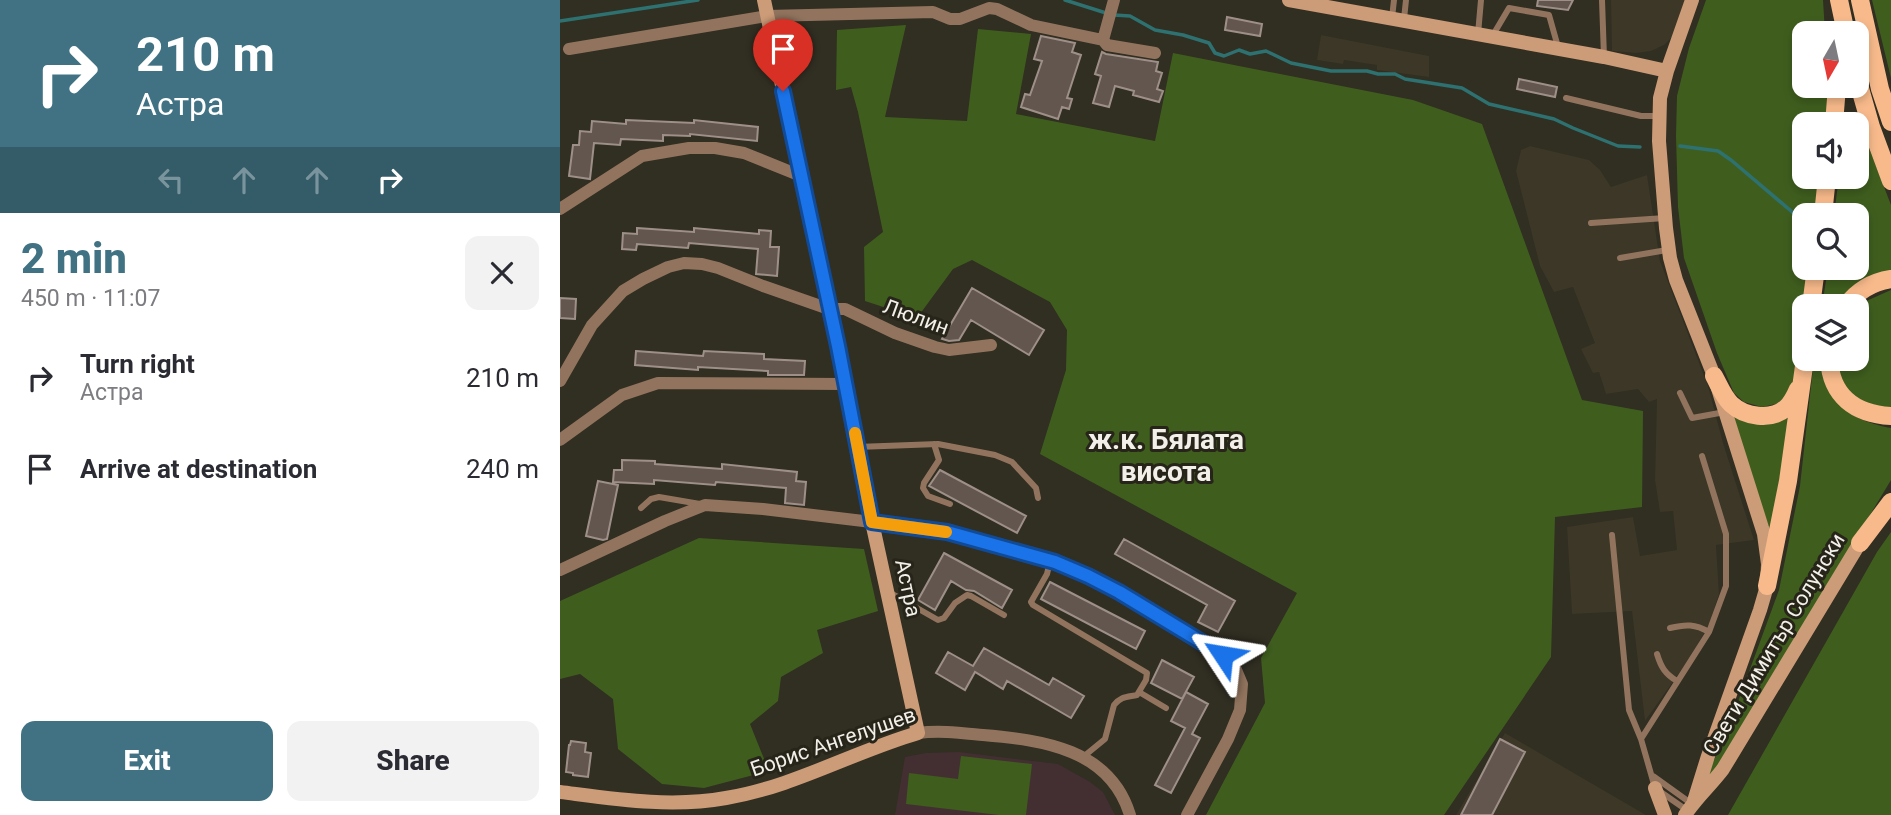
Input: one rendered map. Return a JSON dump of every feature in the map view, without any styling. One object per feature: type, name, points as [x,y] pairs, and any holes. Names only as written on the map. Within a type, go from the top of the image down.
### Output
[{"type":"main road","points":[[1835,21],[1836,0]]},
{"type":"main road","points":[[1836,0],[1842,21]]},
{"type":"main road","points":[[1860,0],[1880,89],[1891,122]]},
{"type":"main road","points":[[1863,98],[1891,181]]},
{"type":"main road","points":[[1857,294],[1870,285],[1891,279]]},
{"type":"main road","points":[[1767,586],[1788,481],[1803,371]]},
{"type":"main road","points":[[1830,371],[1834,386],[1851,404],[1863,411],[1891,416]]},
{"type":"main road","points":[[1714,376],[1731,403],[1750,415],[1774,415],[1784,410],[1801,383]]},
{"type":"main road","points":[[1860,543],[1891,502]]},
{"type":"street","name":"Астра","points":[[764,0],[918,733]]},
{"type":"street","points":[[1114,0],[1104,34],[1107,45],[1156,53]]},
{"type":"street","points":[[1289,0],[1336,4],[1398,20],[1558,48],[1667,71]]},
{"type":"street","points":[[1690,808],[1753,633],[1767,586],[1768,564],[1764,534],[1714,376],[1676,280],[1669,250],[1660,168],[1660,98],[1692,0]]},
{"type":"street","points":[[569,49],[767,16],[933,12],[950,19],[960,19],[989,8],[1031,25],[1104,34]]},
{"type":"street","points":[[560,209],[642,156],[689,148],[715,148],[744,153],[801,176]]},
{"type":"street","name":"Люлин","points":[[560,382],[592,325],[623,291],[668,267],[684,263],[718,268],[829,309],[845,309],[895,333],[942,349],[991,345]]},
{"type":"street","points":[[560,440],[622,395],[657,383],[845,384]]},
{"type":"street","name":"Свети Димитър Солунски","points":[[1690,808],[1723,769],[1891,489]]},
{"type":"street","points":[[560,570],[705,505],[763,509],[947,532],[1051,561],[1119,592],[1210,646],[1234,665],[1241,684],[1240,710],[1228,739],[1187,815]]},
{"type":"street","name":"Борис Ангелушев","points":[[560,792],[695,808],[785,783],[887,742],[918,733],[953,732],[1050,744],[1083,757],[1109,777],[1126,802],[1130,815]]},
{"type":"street","points":[[1653,782],[1665,815]]},
{"type":"lane","points":[[1394,0],[1398,20]]},
{"type":"lane","points":[[1398,20],[1406,0]]},
{"type":"lane","points":[[1482,0],[1485,35]]},
{"type":"lane","points":[[1602,0],[1604,57]]},
{"type":"lane","points":[[1485,35],[1509,9],[1549,15],[1558,48]]},
{"type":"lane","points":[[1566,98],[1641,116],[1659,116]]},
{"type":"lane","points":[[1591,223],[1665,218]]},
{"type":"lane","points":[[1620,258],[1669,250]]},
{"type":"lane","points":[[1680,393],[1692,418],[1725,412]]},
{"type":"lane","points":[[857,447],[934,444],[995,455],[1012,462],[1036,488],[1038,498]]},
{"type":"lane","points":[[934,444],[939,460],[923,488],[928,496],[950,505]]},
{"type":"lane","points":[[1642,739],[1709,632],[1726,586],[1726,534],[1702,456]]},
{"type":"lane","points":[[642,508],[651,499],[659,497],[705,505]]},
{"type":"lane","points":[[1612,534],[1629,710],[1642,739],[1653,782],[1690,808]]},
{"type":"lane","points":[[1051,561],[1047,574],[1031,602],[1033,605],[1147,673],[1137,695],[1125,696],[1117,701],[1105,739],[1083,757]]},
{"type":"lane","points":[[888,591],[938,620],[944,618],[955,603],[967,595],[1004,615]]},
{"type":"lane","points":[[1671,628],[1684,624],[1697,625],[1709,632]]},
{"type":"lane","points":[[1657,654],[1666,675],[1677,681]]},
{"type":"lane","points":[[1139,692],[1166,708]]},
{"type":"lane","points":[[1653,782],[1690,808]]},
{"type":"shaded area","points":[[1611,0],[1685,0],[1672,37],[1664,45],[1651,51],[1636,53],[1612,51]]},
{"type":"shaded area","points":[[1321,35],[1429,56],[1429,77],[1377,70],[1377,65],[1344,60],[1343,64],[1317,60]]},
{"type":"shaded area","points":[[1530,146],[1589,160],[1600,170],[1611,187],[1647,175],[1660,261],[1708,386],[1754,540],[1716,545],[1719,594],[1709,624],[1692,655],[1645,721],[1632,611],[1572,614],[1567,527],[1633,517],[1640,556],[1677,550],[1673,511],[1660,512],[1655,480],[1657,399],[1649,402],[1638,389],[1606,394],[1599,372],[1593,373],[1581,349],[1595,343],[1573,287],[1554,292],[1540,266],[1516,171],[1521,150]]},
{"type":"shaded area","points":[[1505,733],[1646,815],[1456,815]]},
{"type":"shaded area","points":[[959,752],[1058,764],[1103,792],[1115,815],[895,815],[905,757]]},
{"type":"green space","points":[[1706,0],[1823,0],[1824,21],[1792,21],[1792,98],[1827,98],[1828,112],[1792,112],[1792,189],[1820,189],[1819,203],[1792,203],[1792,280],[1808,280],[1807,294],[1792,294],[1792,371],[1796,371],[1791,392],[1780,403],[1762,407],[1744,402],[1734,393],[1684,258],[1678,207],[1676,136],[1677,96],[1689,48]]},
{"type":"green space","points":[[1872,0],[1891,0],[1891,78]]},
{"type":"green space","points":[[906,25],[885,117],[967,121],[978,29],[1031,34],[1016,114],[1155,141],[1173,53],[1413,100],[1482,124],[1582,400],[1643,411],[1642,507],[1555,517],[1551,657],[1444,815],[1206,815],[1265,703],[1261,658],[1297,593],[1040,454],[1066,370],[1067,330],[1050,302],[972,260],[953,269],[917,318],[865,301],[864,247],[883,232],[851,87],[836,90],[837,30]]},
{"type":"green space","points":[[1869,148],[1891,205],[1891,276],[1862,294],[1824,294],[1826,280],[1869,280],[1869,203],[1836,203],[1837,189],[1869,189]]},
{"type":"green space","points":[[1891,290],[1891,409],[1852,396],[1842,383],[1839,373],[1869,371],[1869,300]]},
{"type":"green space","points":[[1813,371],[1825,371],[1830,392],[1841,406],[1865,421],[1891,428],[1891,480],[1710,780],[1707,776],[1728,729],[1779,590],[1800,486]]},
{"type":"green space","points":[[1735,416],[1774,423],[1791,417],[1770,530],[1732,419]]},
{"type":"green space","points":[[1891,532],[1891,815],[1728,815],[1877,552]]},
{"type":"green space","points":[[699,538],[864,549],[878,611],[817,630],[823,653],[781,677],[778,701],[750,724],[769,771],[704,788],[662,784],[618,749],[613,699],[580,674],[560,679],[560,601]]},
{"type":"green space","points":[[961,756],[1032,764],[1026,815],[999,815],[906,804],[909,773],[958,779]]},
{"type":"building","points":[[1538,0],[1573,0],[1568,10],[1537,6]]},
{"type":"building","points":[[1227,17],[1262,24],[1260,36],[1225,30]]},
{"type":"building","points":[[1041,36],[1075,43],[1072,52],[1081,55],[1067,98],[1072,99],[1069,109],[1062,107],[1058,119],[1021,107],[1025,94],[1030,95],[1042,61],[1034,59]]},
{"type":"building","points":[[1102,52],[1158,62],[1156,71],[1162,73],[1157,89],[1163,91],[1159,102],[1133,95],[1134,91],[1115,86],[1109,107],[1093,103],[1101,76],[1095,74]]},
{"type":"building","points":[[1519,79],[1557,87],[1555,97],[1517,89]]},
{"type":"building","points":[[626,120],[694,123],[694,120],[758,127],[757,141],[690,134],[663,135],[663,141],[621,139],[620,145],[594,143],[590,179],[569,176],[573,145],[579,145],[580,131],[591,132],[592,121],[626,124]]},
{"type":"building","points":[[637,228],[694,232],[694,228],[759,234],[759,230],[771,231],[770,247],[779,247],[777,276],[756,274],[758,249],[689,243],[688,248],[637,244],[636,250],[622,249],[623,233],[637,234]]},
{"type":"building","points":[[972,288],[1044,330],[1029,355],[971,320],[959,340],[942,339]]},
{"type":"building","points":[[560,298],[576,299],[575,319],[560,318]]},
{"type":"building","points":[[636,351],[703,356],[704,351],[764,354],[764,359],[805,361],[804,375],[768,375],[768,371],[698,367],[698,370],[635,365]]},
{"type":"building","points":[[622,460],[722,469],[722,464],[797,472],[796,481],[806,482],[804,505],[785,503],[786,488],[716,482],[715,485],[654,480],[654,484],[613,482],[614,470],[622,470]]},
{"type":"building","points":[[940,470],[1026,516],[1017,533],[929,486]]},
{"type":"building","points":[[598,481],[618,485],[607,539],[603,540],[586,536]]},
{"type":"building","points":[[1124,539],[1235,601],[1218,632],[1198,622],[1207,605],[1115,554]]},
{"type":"building","points":[[944,553],[1012,590],[1002,608],[951,581],[935,610],[918,600]]},
{"type":"building","points":[[1050,582],[1145,631],[1136,649],[1041,599]]},
{"type":"building","points":[[984,648],[1049,685],[1053,678],[1084,696],[1071,718],[1007,681],[1003,689],[975,672],[965,690],[936,673],[948,652],[973,666]]},
{"type":"building","points":[[1162,660],[1194,677],[1182,699],[1151,683]]},
{"type":"building","points":[[1186,692],[1208,704],[1192,734],[1200,738],[1171,793],[1155,785],[1185,728],[1171,721]]},
{"type":"building","points":[[1500,739],[1525,752],[1492,815],[1461,815]]},
{"type":"building","points":[[571,741],[586,743],[585,752],[591,753],[588,777],[566,772]]},
{"type":"waterway","points":[[560,21],[698,0]]},
{"type":"waterway","points":[[1065,0],[1106,13]]},
{"type":"waterway","points":[[1114,15],[1130,16],[1155,30],[1209,43],[1215,53],[1224,56],[1239,50],[1250,54],[1266,51],[1291,63],[1331,71],[1395,74],[1405,79],[1462,88],[1489,104],[1554,119],[1618,146],[1640,147]]},
{"type":"waterway","points":[[1680,146],[1718,151],[1792,212]]},
{"type":"slow traffic","points":[[855,433],[872,522],[946,532]]},
{"type":"district","name":"ж.к. Бялата висота","points":[[1166,455]]},
{"type":"route","points":[[783,91],[838,346],[872,522],[947,532],[1055,562],[1119,592],[1223,655]]}]
